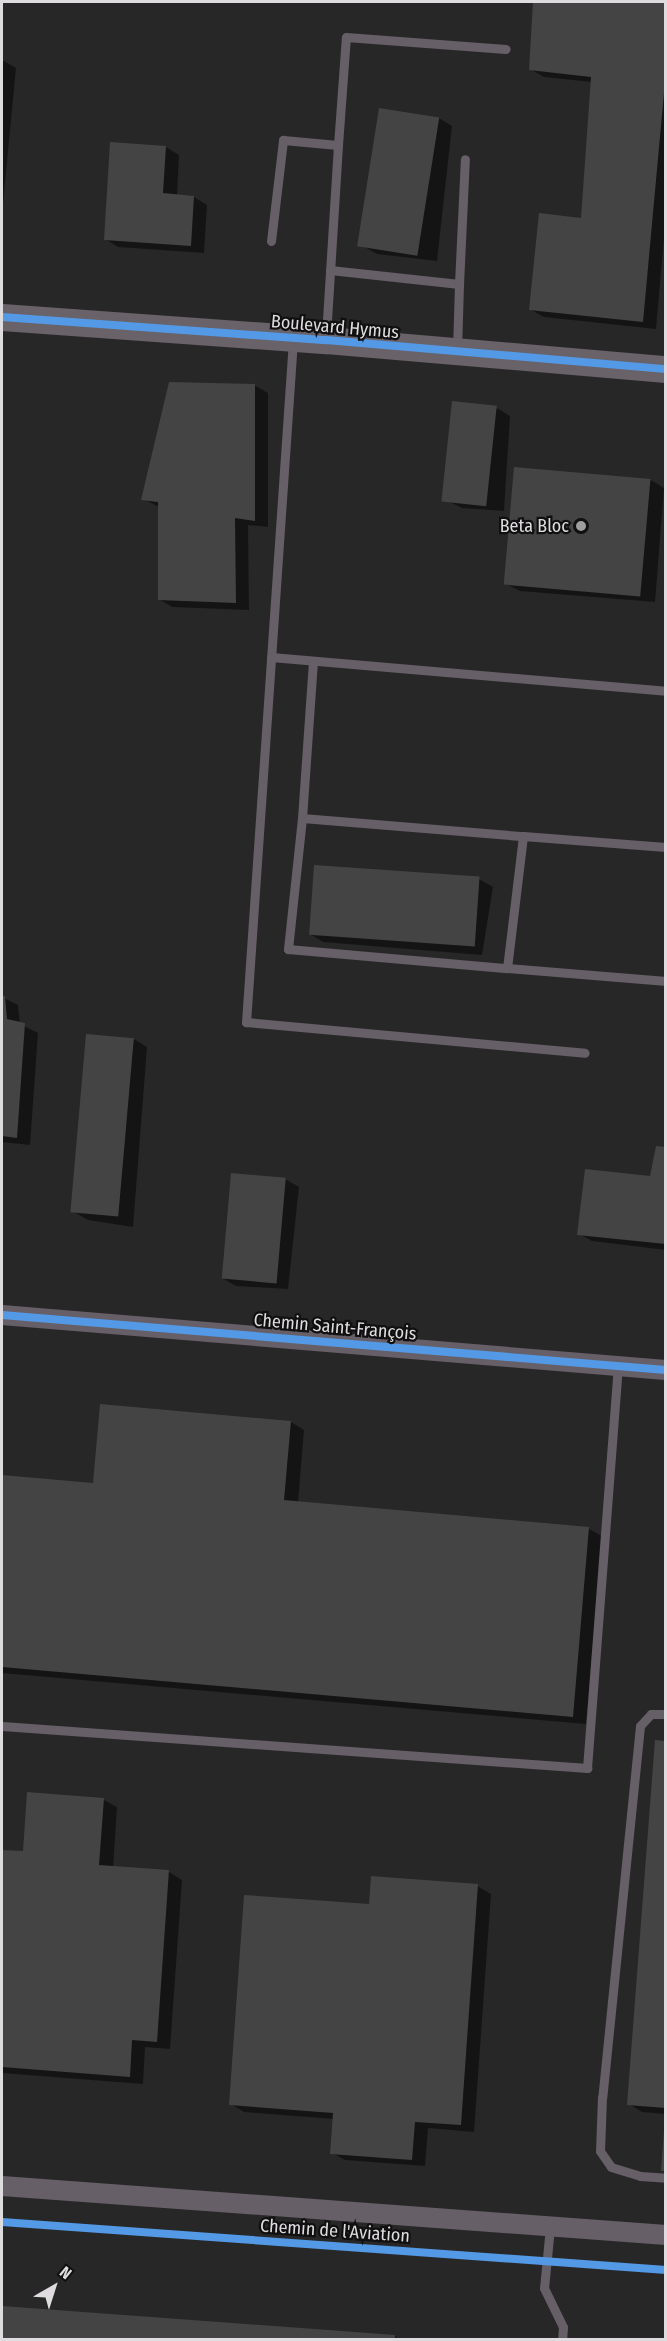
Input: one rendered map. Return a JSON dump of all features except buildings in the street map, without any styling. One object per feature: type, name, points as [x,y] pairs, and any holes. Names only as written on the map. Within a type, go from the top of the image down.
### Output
[{"type":"street","name":"Boulevard Hymus","points":[[2,317],[326,340],[666,369]]},
{"type":"street","name":"Chemin Saint-François","points":[[2,1315],[666,1370]]},
{"type":"street","name":"Chemin de l'Aviation","points":[[2,2186],[666,2235]]},
{"type":"lane","points":[[326,340],[346,37],[506,49]]},
{"type":"lane","points":[[271,241],[283,140],[338,145]]},
{"type":"lane","points":[[456,352],[465,159]]},
{"type":"lane","points":[[330,270],[459,284]]},
{"type":"lane","points":[[293,338],[246,1023],[585,1053]]},
{"type":"lane","points":[[271,657],[666,691]]},
{"type":"lane","points":[[313,661],[302,818],[288,948],[666,981]]},
{"type":"lane","points":[[302,818],[666,847]]},
{"type":"lane","points":[[507,968],[523,836]]},
{"type":"lane","points":[[2,1726],[587,1768],[618,1366]]},
{"type":"lane","points":[[666,1714],[651,1714],[640,1726],[602,2097],[600,2151],[611,2167],[640,2176],[666,2178]]},
{"type":"lane","points":[[550,2227],[544,2288],[563,2327],[562,2340]]},
{"type":"cycle path","points":[[2,317],[326,340],[666,369]]},
{"type":"cycle path","points":[[2,1315],[666,1370]]},
{"type":"cycle path","points":[[2,2222],[666,2270]]},
{"type":"place","name":"Beta Bloc","points":[[581,526]]}]
